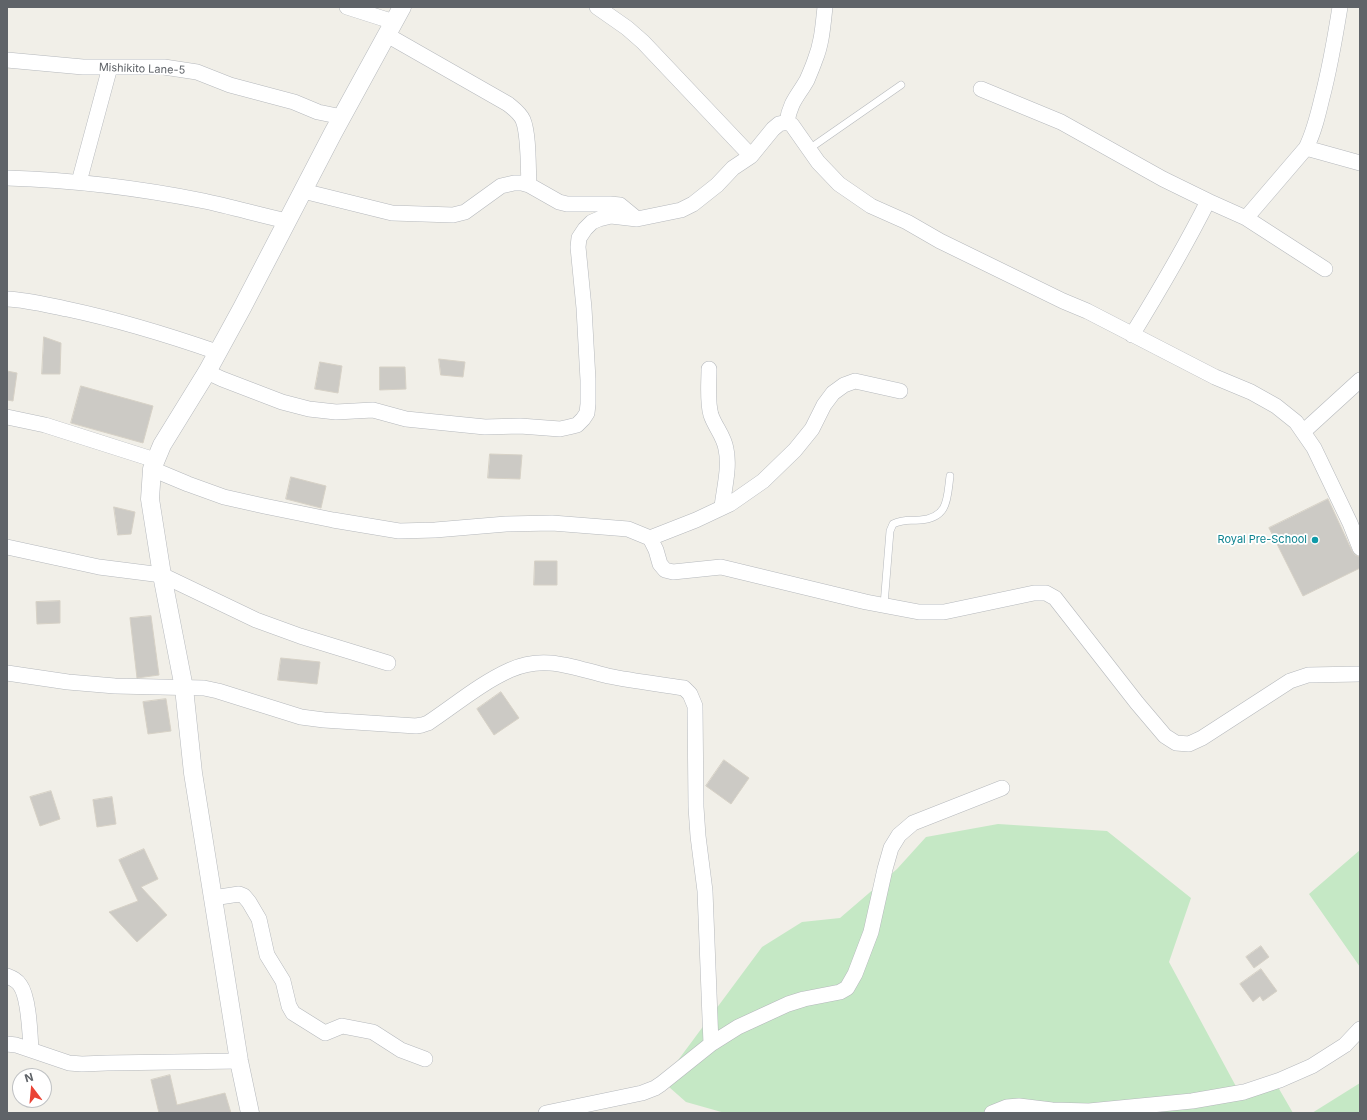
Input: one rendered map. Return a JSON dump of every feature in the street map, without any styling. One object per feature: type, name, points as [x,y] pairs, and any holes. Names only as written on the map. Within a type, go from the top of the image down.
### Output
[{"type":"street","points":[[347,7],[395,21],[517,111],[523,120],[525,131],[529,185]]},
{"type":"street","points":[[597,7],[627,28],[643,42],[751,156]]},
{"type":"street","points":[[787,122],[792,102],[807,80],[816,58],[820,44],[825,7]]},
{"type":"street","points":[[1246,218],[1302,153],[1316,124],[1328,74],[1340,7]]},
{"type":"street","points":[[250,1113],[239,1061],[193,774],[184,688],[162,576],[150,499],[153,464],[162,445],[207,372],[242,308],[342,117],[395,21]]},
{"type":"street","name":"Mishikito Lane-5","points":[[7,60],[83,67],[164,67],[197,72],[230,85],[294,102],[318,112],[342,117]]},
{"type":"street","points":[[79,182],[110,67]]},
{"type":"street","points":[[981,90],[1061,122],[1163,179],[1246,218],[1325,268]]},
{"type":"street","points":[[207,372],[282,402],[309,409],[336,412],[373,410],[406,419],[485,427],[520,426],[560,429],[577,425],[587,412],[588,404],[588,380],[579,261],[579,238],[584,229],[592,222],[611,216],[637,219],[681,210],[693,204],[717,185],[734,168],[751,156],[773,129],[779,124],[787,122],[792,125],[818,162],[839,184],[871,206],[907,222],[940,241],[1063,301],[1087,311],[1215,377],[1252,392],[1276,406],[1296,422],[1314,448],[1350,523],[1360,548]]},
{"type":"street","points":[[1302,153],[1360,164]]},
{"type":"street","points":[[7,178],[79,182],[131,189],[205,202],[287,221]]},
{"type":"street","points":[[303,191],[392,213],[453,215],[465,212],[501,186],[514,183],[529,185],[559,202],[567,204],[620,205],[637,219]]},
{"type":"street","points":[[1132,335],[1165,282],[1208,201]]},
{"type":"street","points":[[7,299],[26,300],[87,313],[146,328],[217,352]]},
{"type":"street","points":[[709,369],[711,414],[714,424],[722,434],[727,450],[727,465],[722,507]]},
{"type":"street","points":[[1303,432],[1360,380]]},
{"type":"street","points":[[650,538],[696,520],[730,504],[763,481],[795,450],[812,429],[824,405],[833,393],[844,385],[855,382],[900,392]]},
{"type":"street","points":[[7,417],[45,425],[153,464],[188,484],[224,497],[333,520],[399,531],[435,530],[506,524],[552,523],[628,529],[650,538],[656,550],[660,564],[665,570],[673,572],[721,567],[919,612],[944,612],[1034,593],[1046,593],[1055,598],[1137,704],[1165,736],[1176,743],[1189,744],[1202,738],[1290,681],[1308,675],[1360,674]]},
{"type":"street","points":[[7,547],[100,567],[162,576],[256,620],[300,636],[388,663]]},
{"type":"street","points":[[7,673],[68,682],[115,686],[204,688],[301,717],[416,726],[428,723],[480,686],[511,669],[535,662],[555,662],[609,676],[684,688],[690,694],[695,706],[696,807],[705,891],[711,1044]]},
{"type":"street","points":[[546,1113],[642,1093],[667,1080],[683,1065],[738,1026],[777,1008],[804,999],[840,992],[847,988],[855,974],[871,932],[891,848],[899,835],[913,823],[1002,788]]},
{"type":"street","points":[[213,898],[239,894],[244,896],[249,902],[259,919],[267,955],[282,982],[289,1006],[293,1013],[325,1033],[342,1026],[373,1032],[401,1050],[425,1059]]},
{"type":"street","points":[[7,976],[20,984],[26,999],[31,1050]]},
{"type":"street","points":[[992,1113],[1007,1107],[1019,1106],[1052,1110],[1089,1111],[1192,1101],[1244,1092],[1280,1080],[1312,1066],[1346,1045],[1360,1029]]},
{"type":"street","points":[[7,1044],[16,1045],[69,1063],[82,1064],[239,1061]]},
{"type":"lane","points":[[809,149],[901,85]]},
{"type":"lane","points":[[884,605],[890,531],[893,524],[902,520],[922,520],[930,518],[941,512],[946,506],[950,476]]},
{"type":"green space","points":[[998,824],[1107,831],[1191,898],[1169,962],[1239,1092],[1275,1082],[1293,1113],[725,1113],[686,1102],[669,1087],[673,1067],[762,947],[802,922],[840,918],[897,869],[926,837]]},
{"type":"green space","points":[[1360,850],[1360,967],[1309,894]]},
{"type":"green space","points":[[1360,1083],[1360,1113],[1312,1113]]},
{"type":"building","points":[[44,337],[61,343],[60,374],[42,374]]},
{"type":"building","points":[[439,359],[465,362],[463,377],[441,375]]},
{"type":"building","points":[[320,362],[342,366],[338,393],[315,389]]},
{"type":"building","points":[[380,367],[405,367],[406,389],[380,390]]},
{"type":"building","points":[[7,371],[17,373],[13,401],[7,400]]},
{"type":"building","points":[[81,386],[153,406],[143,443],[71,423]]},
{"type":"building","points":[[490,454],[522,455],[520,479],[488,478]]},
{"type":"building","points":[[291,477],[326,486],[321,508],[286,499]]},
{"type":"building","name":"Royal Pre-School","points":[[1328,499],[1352,551],[1355,555],[1360,557],[1360,568],[1303,596],[1269,528]]},
{"type":"building","points":[[114,507],[135,512],[131,534],[118,535]]},
{"type":"building","points":[[535,561],[557,561],[557,585],[534,585]]},
{"type":"building","points":[[60,601],[60,623],[37,624],[36,602]]},
{"type":"building","points":[[151,616],[159,675],[137,678],[130,618]]},
{"type":"building","points":[[281,658],[320,662],[317,684],[278,680]]},
{"type":"building","points":[[501,692],[519,718],[494,735],[477,709]]},
{"type":"building","points":[[166,699],[171,731],[148,734],[143,702]]},
{"type":"building","points":[[724,760],[749,778],[731,804],[706,786]]},
{"type":"building","points":[[51,791],[60,819],[40,826],[30,797]]},
{"type":"building","points":[[112,797],[116,824],[97,827],[93,800]]},
{"type":"building","points":[[144,849],[158,879],[141,887],[167,915],[137,942],[109,912],[138,901],[119,860]]},
{"type":"building","points":[[1261,946],[1269,957],[1254,968],[1246,957]]},
{"type":"building","points":[[1261,969],[1277,991],[1263,1001],[1260,996],[1253,1002],[1240,984]]},
{"type":"building","points":[[170,1075],[177,1105],[225,1093],[231,1113],[159,1113],[151,1080]]},
{"type":"place","name":"Royal Pre-School","points":[[1315,540]]}]
